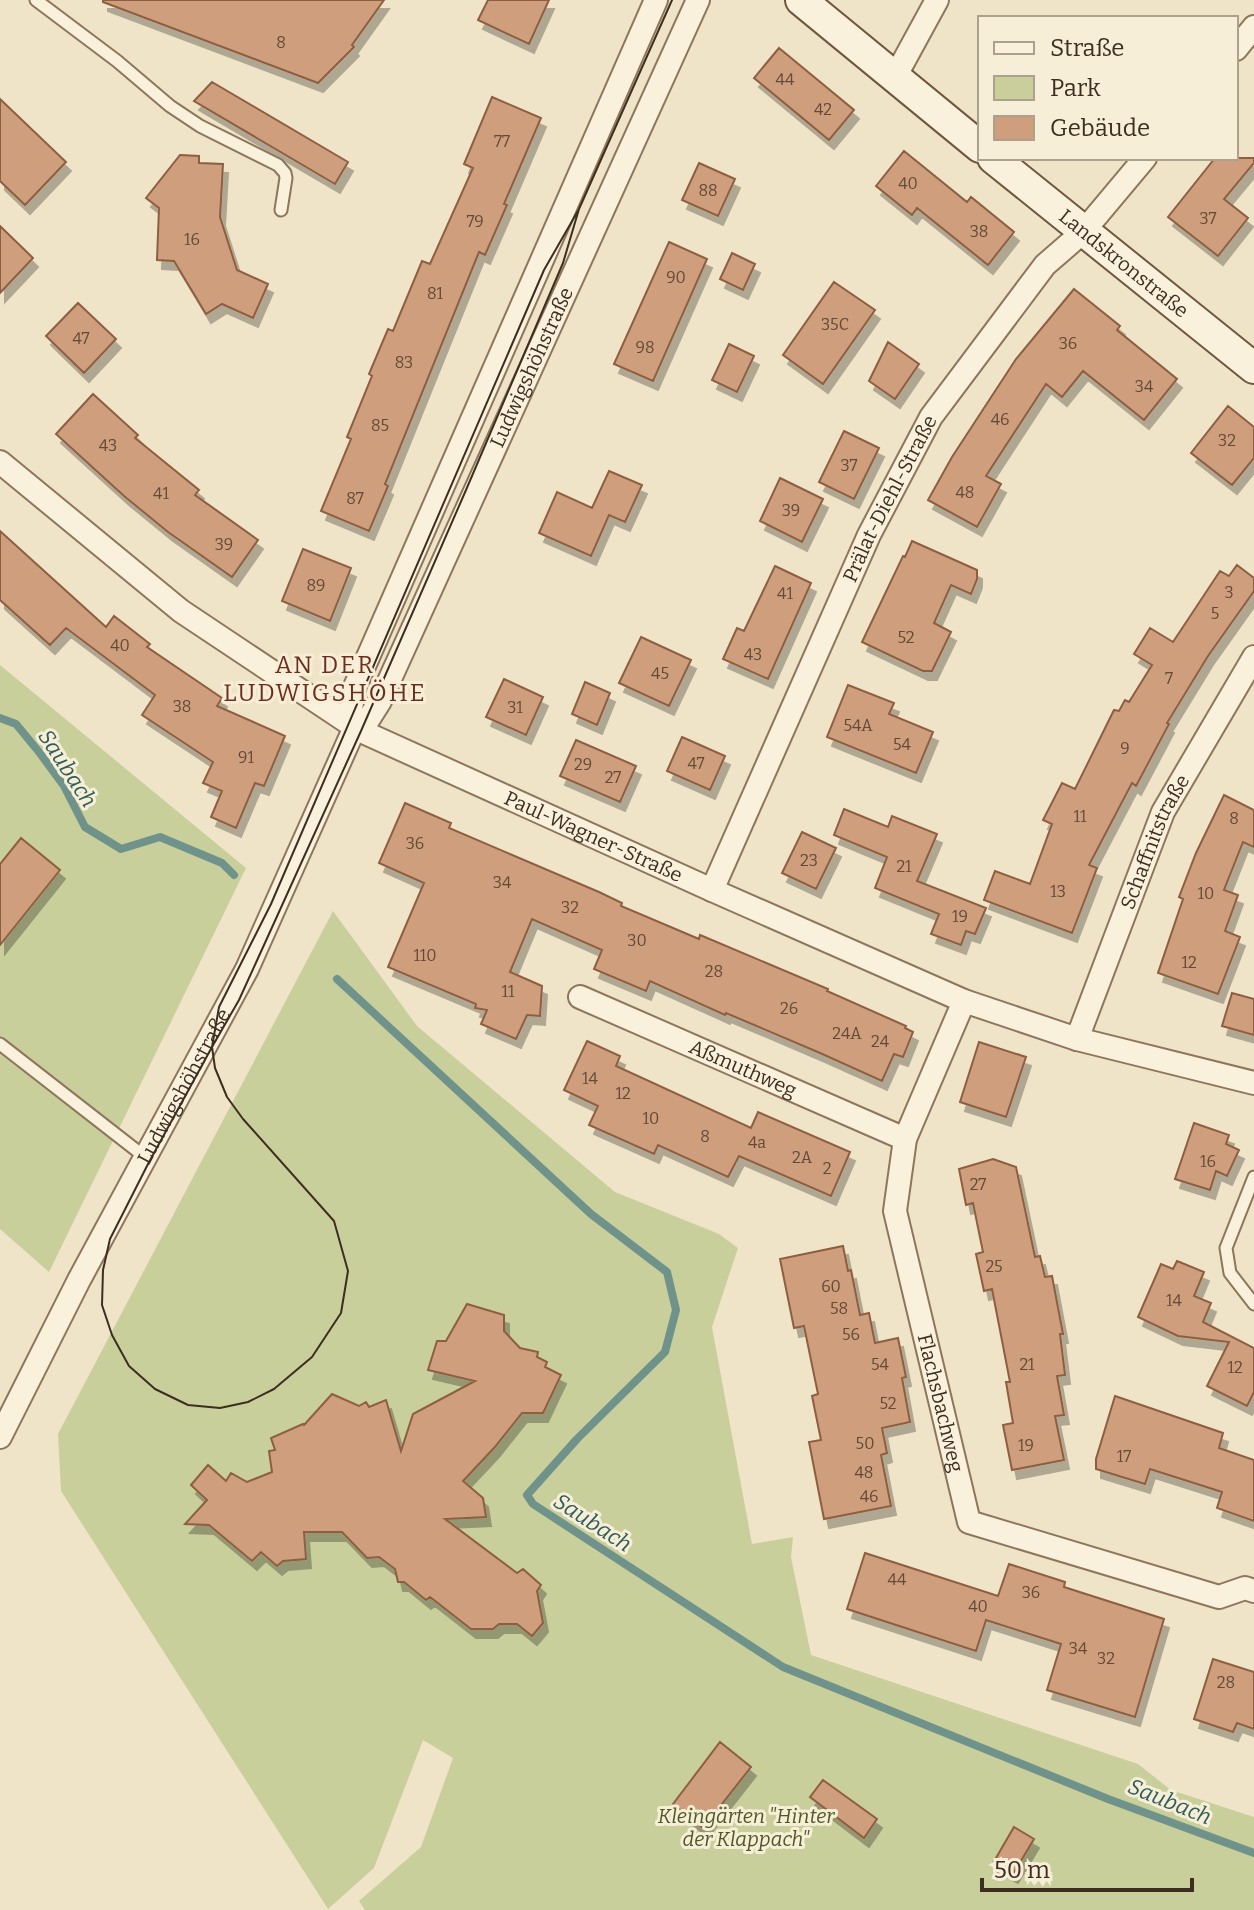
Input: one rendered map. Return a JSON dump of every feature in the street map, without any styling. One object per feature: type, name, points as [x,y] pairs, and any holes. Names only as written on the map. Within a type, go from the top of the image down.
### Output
[{"type":"main road","points":[[801,0],[978,145]]},
{"type":"main road","name":"Landskronstraße","points":[[995,160],[1254,368]]},
{"type":"street","name":"Ludwigshöhstraße","points":[[355,727],[354,689],[656,0]]},
{"type":"street","name":"Ludwigshöhstraße","points":[[0,1437],[79,1280],[247,969],[355,727],[380,701],[698,0]]},
{"type":"street","points":[[895,77],[937,0]]},
{"type":"street","points":[[1238,47],[1254,27]]},
{"type":"street","name":"Prälat-Diehl-Straße","points":[[712,890],[869,535],[931,417],[1045,265],[1083,232],[1143,160]]},
{"type":"street","name":"Paul-Wagner-Straße","points":[[0,462],[181,611],[355,727],[964,1001],[1077,1039],[1254,1083]]},
{"type":"street","name":"Schaffnitstraße","points":[[1077,1039],[1163,812],[1254,657]]},
{"type":"street","name":"Aßmuthweg","points":[[580,997],[905,1139]]},
{"type":"street","name":"Flachsbachweg","points":[[964,1001],[905,1139],[895,1211],[969,1522],[1219,1597],[1245,1588],[1254,1591]]},
{"type":"lane","points":[[36,0],[117,61],[170,106],[200,126],[278,165],[286,178],[281,210]]},
{"type":"lane","points":[[0,1044],[145,1157]]},
{"type":"lane","points":[[1254,1177],[1226,1248],[1230,1273],[1254,1304]]},
{"type":"green space","points":[[0,665],[246,868],[49,1272],[0,1229]]},
{"type":"green space","name":"Kleingärten \"Hinter der Klappach\"","points":[[333,911],[417,1026],[615,1192],[719,1234],[738,1248],[712,1327],[752,1544],[793,1537],[791,1557],[811,1655],[1138,1764],[1171,1790],[1254,1817],[1254,1910],[365,1910],[359,1901],[421,1847],[453,1758],[423,1740],[374,1868],[328,1909],[61,1491],[58,1434]]},
{"type":"building","points":[[103,0],[384,0],[352,45],[354,47],[318,83]]},
{"type":"building","points":[[488,0],[549,0],[529,44],[478,20]]},
{"type":"building","points":[[779,48],[854,110],[829,140],[754,78]]},
{"type":"building","points":[[212,82],[348,162],[335,184],[194,101]]},
{"type":"building","points":[[492,97],[541,118],[485,255],[479,252],[369,531],[321,511],[351,439],[347,437],[388,329],[393,331],[422,261],[430,264],[473,168],[464,164]]},
{"type":"building","points":[[0,99],[66,162],[25,205],[0,181]]},
{"type":"building","points":[[904,151],[967,202],[971,197],[1014,232],[988,265],[917,208],[912,215],[876,186]]},
{"type":"building","points":[[180,155],[199,156],[199,163],[223,164],[220,217],[237,270],[268,284],[253,318],[222,304],[206,314],[174,261],[157,260],[159,208],[146,198]]},
{"type":"building","points":[[1254,158],[1254,163],[1224,199],[1248,218],[1218,256],[1168,217],[1213,160]]},
{"type":"building","points":[[699,163],[735,179],[718,216],[682,200]]},
{"type":"building","points":[[0,226],[33,258],[0,293]]},
{"type":"building","points":[[669,242],[707,259],[653,381],[614,364]]},
{"type":"building","points":[[732,253],[755,264],[743,290],[720,279]]},
{"type":"building","points":[[834,282],[875,310],[823,384],[783,355]]},
{"type":"building","points":[[1074,289],[1120,326],[1117,330],[1177,379],[1144,420],[1083,371],[1062,397],[1046,384],[986,476],[1001,484],[977,527],[928,500],[952,457],[1016,359]]},
{"type":"building","points":[[78,303],[116,339],[84,373],[46,336]]},
{"type":"building","points":[[888,342],[919,364],[895,399],[869,381]]},
{"type":"building","points":[[729,344],[754,356],[737,392],[712,380]]},
{"type":"building","points":[[93,394],[138,435],[135,438],[199,490],[195,495],[258,540],[232,577],[168,532],[56,434]]},
{"type":"building","points":[[1228,406],[1254,427],[1254,458],[1232,485],[1191,453]]},
{"type":"building","points":[[844,431],[879,448],[854,499],[819,482]]},
{"type":"building","points":[[609,471],[642,485],[625,522],[609,515],[591,556],[539,533],[557,492],[592,508]]},
{"type":"building","points":[[780,478],[823,499],[802,542],[760,521]]},
{"type":"building","points":[[0,531],[106,627],[114,616],[150,644],[147,647],[222,698],[217,706],[285,736],[264,786],[255,783],[236,828],[211,817],[222,791],[203,783],[213,762],[142,715],[155,695],[66,628],[50,645],[0,600]]},
{"type":"building","points":[[912,541],[977,570],[971,594],[951,585],[934,623],[951,632],[932,671],[923,671],[862,642]]},
{"type":"building","points":[[303,549],[351,568],[330,621],[282,601]]},
{"type":"building","points":[[1237,565],[1254,578],[1254,591],[1208,656],[1167,723],[1136,786],[1132,783],[1089,865],[1097,868],[1072,933],[984,900],[995,871],[1030,884],[1052,824],[1043,820],[1062,783],[1075,789],[1114,710],[1119,711],[1125,700],[1129,702],[1152,665],[1134,654],[1150,628],[1173,642],[1220,571],[1229,576]]},
{"type":"building","points":[[775,566],[811,583],[768,679],[723,659],[737,628],[744,631]]},
{"type":"building","points":[[641,637],[691,660],[669,706],[619,683]]},
{"type":"building","points":[[504,679],[543,697],[526,735],[486,717]]},
{"type":"building","points":[[585,682],[610,693],[597,725],[572,714]]},
{"type":"building","points":[[848,685],[894,703],[889,714],[933,732],[916,773],[827,737]]},
{"type":"building","points":[[682,737],[725,756],[710,790],[667,771]]},
{"type":"building","points":[[576,740],[636,766],[620,802],[560,776]]},
{"type":"building","points":[[1224,795],[1254,810],[1254,847],[1243,842],[1224,890],[1238,895],[1225,931],[1240,937],[1218,994],[1158,973],[1183,899],[1179,897]]},
{"type":"building","points":[[405,803],[451,823],[449,828],[599,892],[622,903],[621,906],[699,939],[700,935],[906,1026],[913,1032],[903,1057],[894,1054],[882,1081],[650,981],[646,991],[594,969],[602,950],[532,919],[510,972],[542,986],[540,1016],[527,1015],[516,1039],[481,1024],[487,1010],[475,1008],[476,1004],[388,967],[424,883],[379,863]]},
{"type":"building","points":[[844,809],[888,827],[892,816],[937,834],[917,881],[986,908],[975,934],[966,931],[961,945],[931,934],[939,914],[875,888],[887,857],[834,835]]},
{"type":"building","points":[[802,832],[836,848],[816,889],[782,873]]},
{"type":"building","points":[[21,838],[60,870],[0,945],[0,864]]},
{"type":"building","points":[[1232,993],[1254,999],[1254,1035],[1222,1026]]},
{"type":"building","points":[[587,1041],[620,1056],[616,1066],[751,1128],[758,1112],[850,1152],[831,1196],[739,1156],[728,1177],[658,1145],[654,1154],[589,1125],[598,1106],[564,1090]]},
{"type":"building","points":[[979,1042],[1026,1057],[1006,1117],[960,1102]]},
{"type":"building","points":[[1194,1123],[1229,1135],[1226,1144],[1239,1150],[1227,1176],[1216,1171],[1210,1190],[1175,1179]]},
{"type":"building","points":[[993,1159],[1016,1167],[1035,1257],[1040,1256],[1045,1277],[1052,1276],[1063,1334],[1060,1334],[1065,1375],[1057,1376],[1064,1415],[1055,1416],[1064,1460],[1012,1470],[1003,1425],[1013,1423],[1006,1382],[1010,1382],[992,1289],[984,1291],[976,1254],[983,1252],[973,1203],[966,1205],[959,1169]]},
{"type":"building","points":[[843,1246],[860,1315],[869,1313],[875,1343],[898,1338],[906,1377],[902,1378],[910,1422],[882,1428],[887,1453],[881,1455],[891,1506],[824,1519],[809,1442],[821,1440],[812,1396],[818,1394],[804,1326],[794,1328],[780,1259]]},
{"type":"building","points":[[1177,1261],[1204,1272],[1194,1296],[1211,1303],[1203,1322],[1254,1348],[1254,1392],[1247,1406],[1207,1386],[1229,1342],[1178,1336],[1138,1317],[1161,1264],[1173,1269]]},
{"type":"building","points":[[467,1304],[504,1315],[504,1331],[520,1348],[538,1352],[537,1357],[547,1362],[545,1367],[561,1375],[543,1413],[522,1413],[463,1481],[483,1498],[486,1517],[445,1519],[517,1573],[523,1569],[541,1585],[537,1591],[543,1623],[532,1636],[517,1624],[471,1629],[430,1597],[426,1600],[404,1582],[398,1582],[395,1569],[379,1557],[367,1558],[342,1532],[304,1532],[306,1559],[283,1561],[277,1566],[261,1552],[252,1561],[209,1525],[185,1524],[207,1500],[191,1485],[208,1465],[226,1481],[231,1473],[247,1482],[272,1472],[269,1451],[275,1450],[271,1438],[304,1425],[332,1394],[359,1406],[366,1402],[369,1407],[386,1400],[401,1451],[413,1414],[475,1381],[428,1370],[437,1341],[446,1341]]},
{"type":"building","points":[[1115,1396],[1223,1433],[1219,1448],[1254,1460],[1254,1521],[1217,1508],[1222,1492],[1150,1469],[1145,1484],[1096,1469],[1096,1459]]},
{"type":"building","points":[[865,1553],[998,1596],[1009,1564],[1065,1582],[1064,1587],[1164,1619],[1135,1717],[1047,1690],[1061,1644],[986,1620],[976,1651],[847,1609]]},
{"type":"building","points":[[1213,1659],[1254,1672],[1254,1729],[1237,1723],[1233,1732],[1194,1719]]},
{"type":"building","points":[[720,1742],[751,1767],[703,1828],[673,1804]]},
{"type":"building","points":[[823,1780],[877,1819],[864,1838],[810,1797]]},
{"type":"building","points":[[1014,1827],[1034,1839],[1013,1874],[993,1863]]},
{"type":"waterway","name":"Saubach","points":[[0,718],[16,724],[39,752],[64,786],[85,827],[121,849],[160,837],[222,863],[234,875]]},
{"type":"waterway","name":"Saubach","points":[[337,979],[591,1214],[667,1272],[676,1310],[665,1352],[577,1439],[527,1495],[533,1504],[783,1667],[1108,1799],[1254,1853]]},
{"type":"tram line","points":[[579,209],[563,263],[466,490],[239,1000],[212,1047],[148,1164],[110,1239],[103,1270],[102,1305],[112,1335],[129,1366],[155,1389],[188,1405],[220,1408],[248,1402],[274,1389],[312,1357],[341,1313],[348,1271],[334,1221],[227,1097],[215,1068],[212,1047],[219,1007],[271,904],[544,270],[579,209],[672,0]]},
{"type":"district","name":"AN DER LUDWIGSHÖHE","points":[[325,679]]}]
